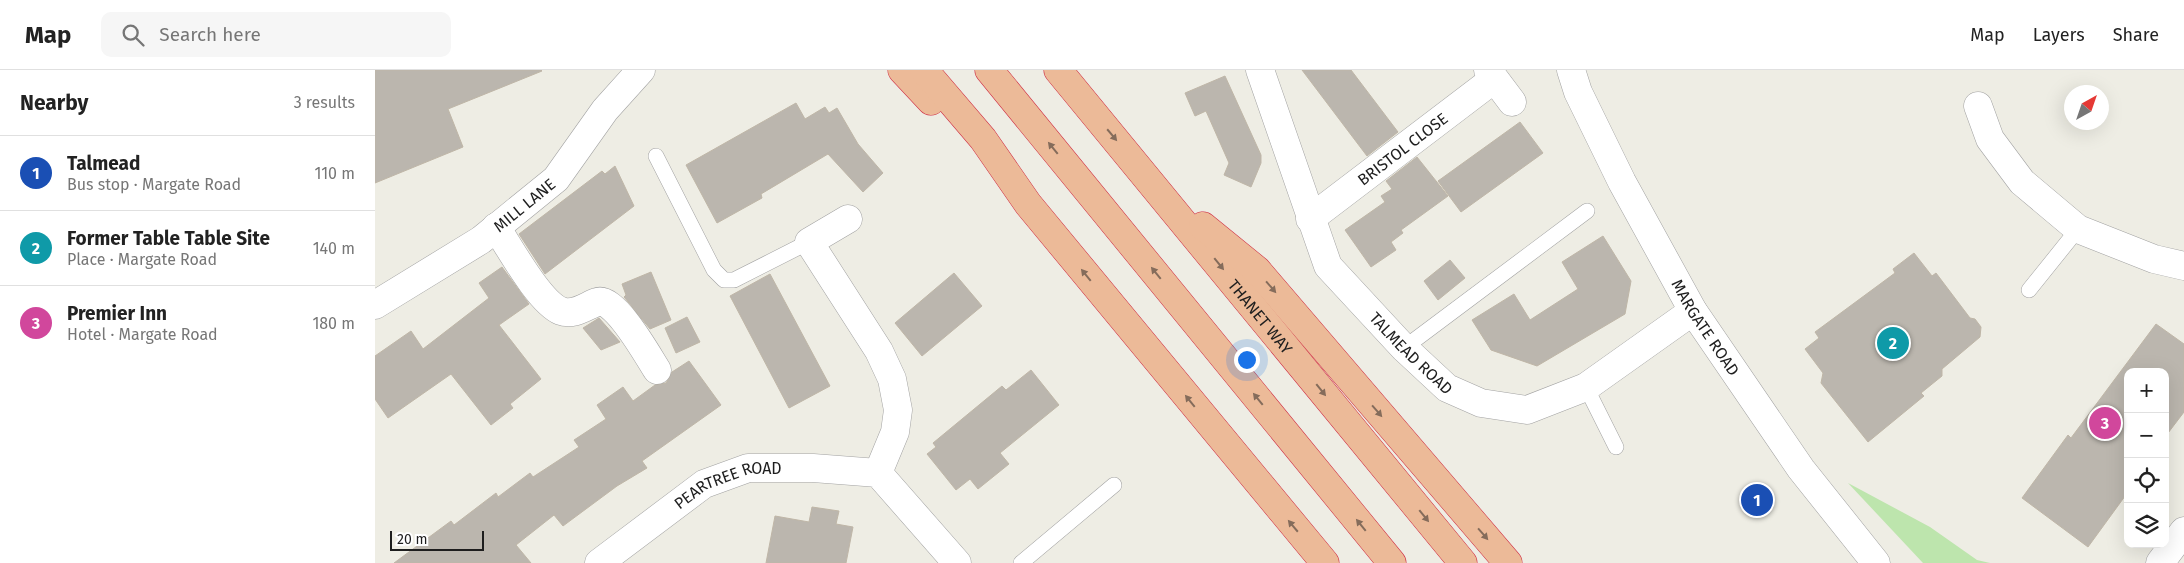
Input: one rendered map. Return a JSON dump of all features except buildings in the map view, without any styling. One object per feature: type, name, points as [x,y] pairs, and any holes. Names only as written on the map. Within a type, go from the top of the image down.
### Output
[{"type":"highway","points":[[902,70],[1028,204],[1325,563]]},
{"type":"highway","points":[[924,70],[983,139],[1028,204]]},
{"type":"highway","points":[[989,70],[1392,563]]},
{"type":"highway","name":"THANET WAY","points":[[1058,70],[1463,563]]},
{"type":"highway","points":[[1155,187],[1257,270],[1508,563]]},
{"type":"street","name":"MILL LANE","points":[[375,305],[481,240],[556,179],[605,110],[641,70]]},
{"type":"street","name":"TALMEAD ROAD","points":[[1260,70],[1310,219],[1328,266],[1404,348],[1447,388],[1481,403],[1527,410],[1586,387],[1693,311]]},
{"type":"street","name":"MARGATE ROAD","points":[[1571,70],[1578,92],[1622,182],[1693,311],[1801,469],[1876,563]]},
{"type":"street","name":"BRISTOL CLOSE","points":[[1310,219],[1491,74],[1512,102]]},
{"type":"street","points":[[1978,106],[1990,139],[2021,182],[2078,228],[2153,259],[2184,266]]},
{"type":"street","points":[[848,218],[809,242],[879,351],[891,379],[898,410],[895,432],[878,473],[957,563]]},
{"type":"street","points":[[496,227],[542,297],[561,311],[577,312],[600,300],[607,302],[616,309],[657,370]]},
{"type":"street","points":[[2153,259],[2184,282]]},
{"type":"street","name":"PEARTREE ROAD","points":[[599,563],[704,484],[747,468],[813,468],[878,473]]},
{"type":"street","points":[[2160,563],[2184,531]]},
{"type":"lane","points":[[656,156],[714,270],[724,280],[734,280],[809,242]]},
{"type":"lane","points":[[1404,348],[1587,211]]},
{"type":"lane","points":[[2029,290],[2078,228]]},
{"type":"lane","points":[[1586,387],[1616,446]]},
{"type":"lane","points":[[1021,563],[1114,485]]},
{"type":"green space","points":[[1848,483],[1930,527],[1977,560],[1990,563],[1923,563]]},
{"type":"place","name":"Former Table Table Site","points":[[1893,343]]},
{"type":"place","name":"Premier Inn","points":[[2105,423]]},
{"type":"place","name":"Talmead","points":[[1757,500]]}]
